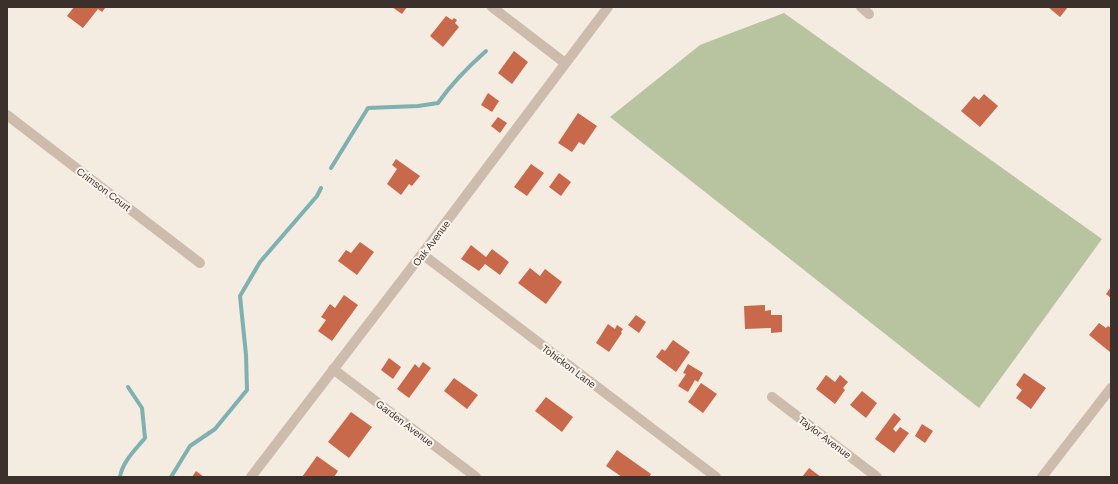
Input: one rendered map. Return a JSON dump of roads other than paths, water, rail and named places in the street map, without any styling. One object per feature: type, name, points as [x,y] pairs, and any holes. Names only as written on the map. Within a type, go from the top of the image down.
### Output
[{"type":"street","points":[[492,7],[565,63]]},
{"type":"street","name":"Oak Avenue","points":[[251,477],[422,254],[608,7]]},
{"type":"street","points":[[861,7],[869,14]]},
{"type":"street","name":"Crimson Court","points":[[7,115],[200,263]]},
{"type":"street","name":"Tohickon Lane","points":[[422,254],[716,477]]},
{"type":"street","name":"Garden Avenue","points":[[333,369],[476,477]]},
{"type":"street","points":[[1042,477],[1111,388]]},
{"type":"street","name":"Taylor Avenue","points":[[772,397],[878,477]]},
{"type":"waterway","points":[[331,168],[368,108],[418,106],[438,103],[460,76],[486,51]]},
{"type":"waterway","points":[[171,477],[190,446],[215,429],[247,390],[246,355],[240,296],[260,262],[317,196],[321,188]]},
{"type":"waterway","points":[[120,477],[126,461],[145,438],[142,408],[128,387]]}]
